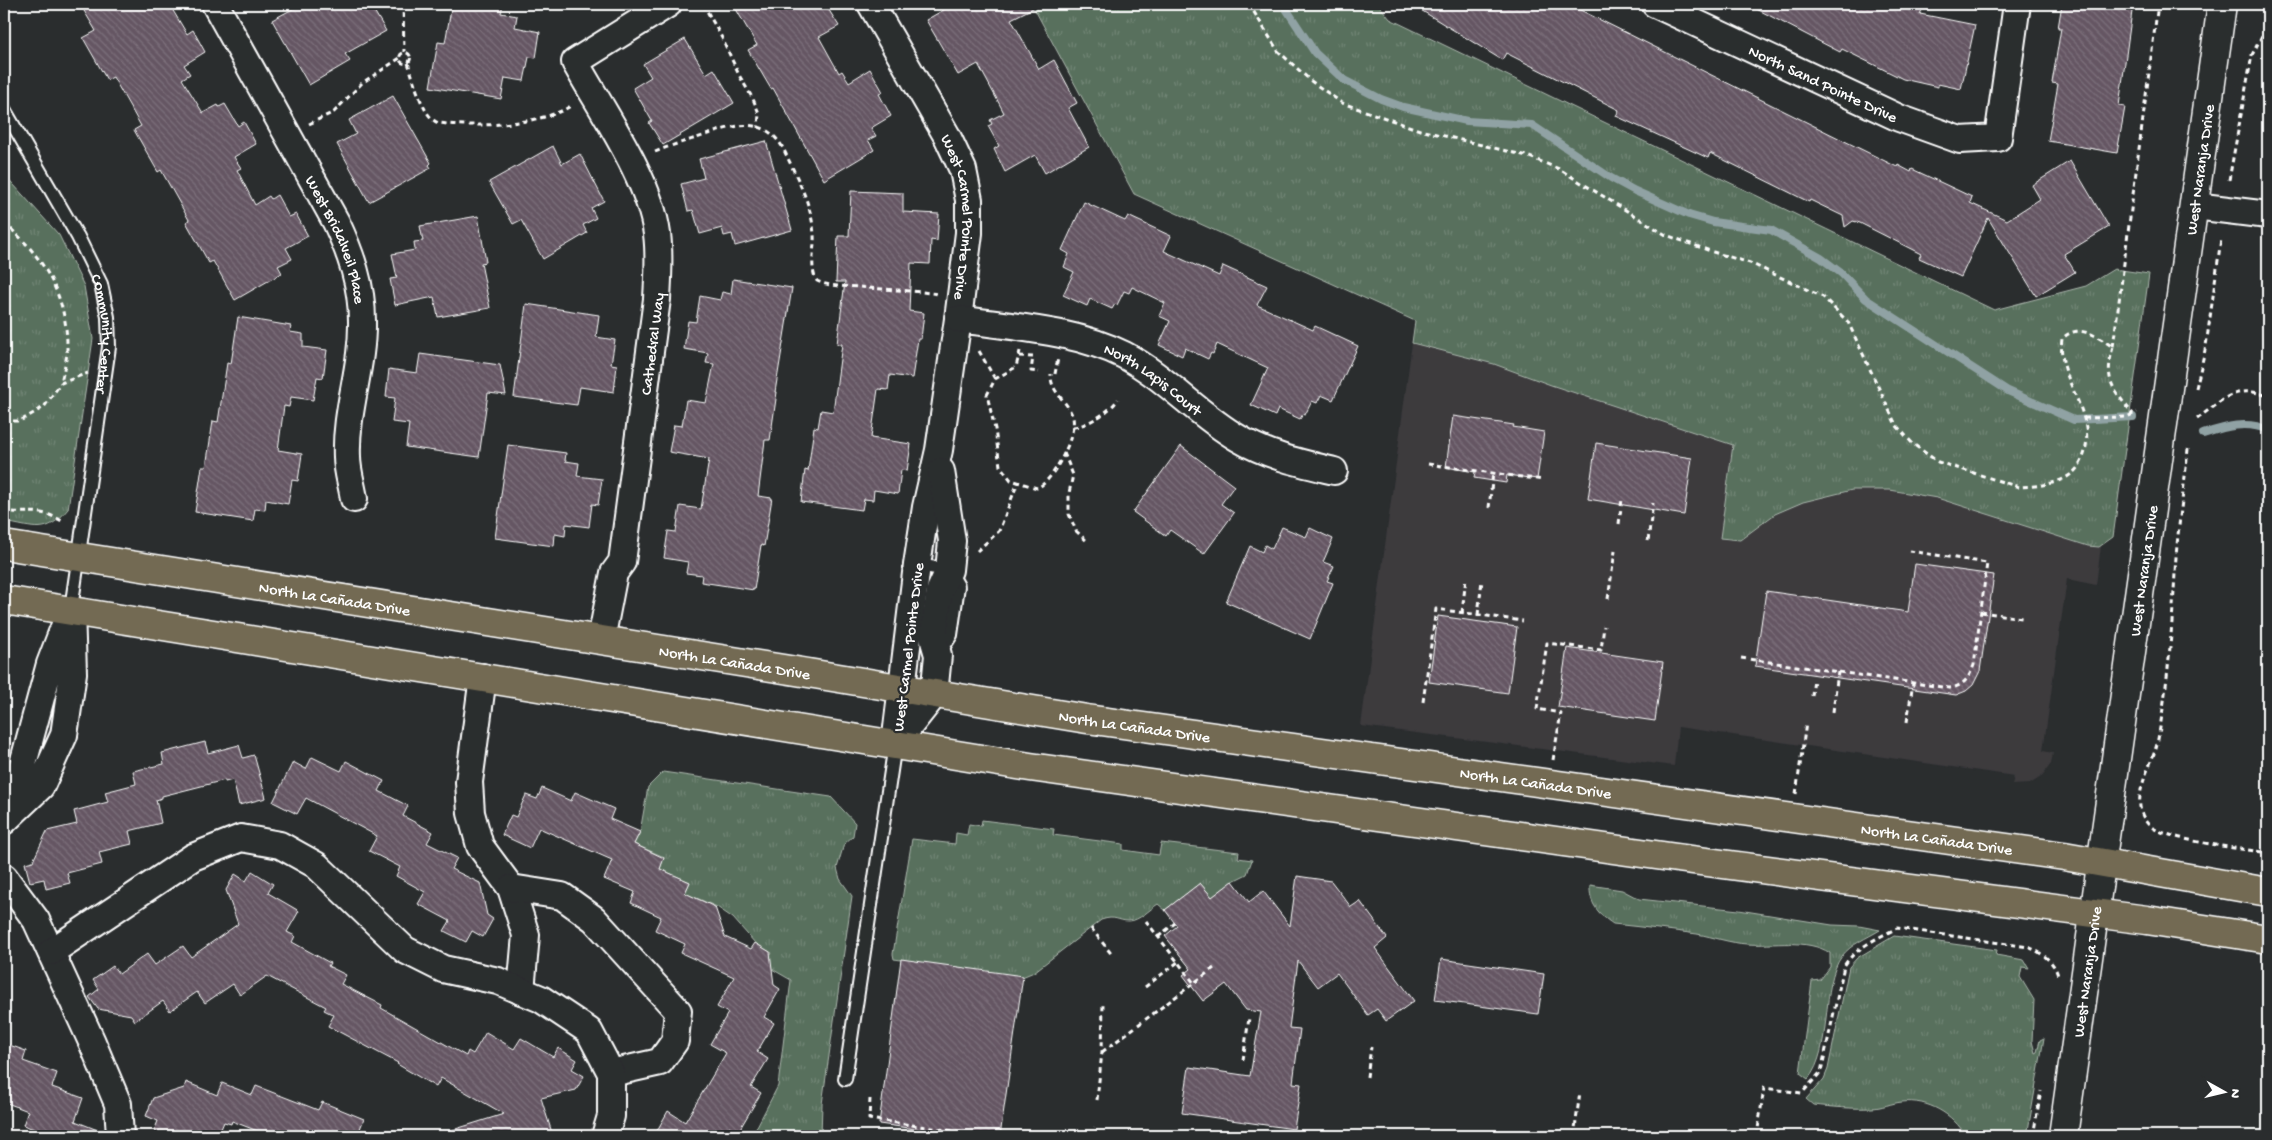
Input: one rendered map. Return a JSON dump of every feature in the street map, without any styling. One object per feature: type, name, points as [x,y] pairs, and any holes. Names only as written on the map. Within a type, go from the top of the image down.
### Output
[{"type":"main road","name":"North La Cañada Drive","points":[[4,545],[1086,719],[1399,764],[1694,803],[2102,863],[2268,892]]},
{"type":"main road","points":[[4,600],[71,609],[333,654],[1030,766],[1392,819],[2268,939]]},
{"type":"street","name":"West Bridalveil Place","points":[[215,4],[336,222],[357,273],[361,300],[362,339],[349,418],[347,458],[354,498]]},
{"type":"street","name":"Cathedral Way","points":[[601,640],[614,573],[622,562],[638,426],[657,299],[659,265],[657,234],[652,209],[632,163],[575,62],[668,4]]},
{"type":"street","name":"West Carmel Pointe Drive","points":[[871,4],[948,136],[963,170],[969,200],[969,233],[959,309],[939,450],[926,508],[917,566],[895,744]]},
{"type":"street","name":"North Sand Pointe Drive","points":[[1655,4],[1899,118],[1960,140],[1998,138],[2017,4]]},
{"type":"street","name":"West Naranja Drive","points":[[2063,1136],[2096,915],[2222,4]]},
{"type":"street","points":[[2195,206],[2268,215]]},
{"type":"street","name":"North Lapis Court","points":[[959,309],[1090,341],[1125,356],[1237,438],[1291,461],[1334,471]]},
{"type":"street","name":"West Carmel Pointe Drive","points":[[895,744],[934,695],[938,655],[934,641],[934,631],[940,590],[949,570],[952,535],[945,505],[939,450]]},
{"type":"street","name":"Community Center","points":[[6,819],[41,786],[64,735],[73,673],[71,609]]},
{"type":"street","points":[[483,677],[469,782],[471,813],[480,846],[511,888],[526,935],[521,991]]},
{"type":"street","points":[[51,952],[193,857],[241,838],[280,845],[316,865],[405,950],[443,969],[498,981],[541,999],[589,1031],[610,1073],[611,1116],[604,1136]]},
{"type":"street","points":[[4,877],[36,920],[92,1042],[118,1104],[120,1136]]},
{"type":"street","points":[[511,888],[562,896],[594,919],[678,1011],[675,1041],[660,1062],[610,1073]]},
{"type":"lane","name":"Community Center","points":[[4,109],[78,237],[101,284],[108,317],[109,347],[71,609]]},
{"type":"lane","points":[[917,566],[949,570]]},
{"type":"lane","points":[[845,1079],[895,744]]},
{"type":"path","points":[[288,135],[334,112],[362,83],[400,58],[404,52],[403,4]]},
{"type":"path","points":[[703,4],[722,38],[738,75],[754,99],[759,113],[758,128]]},
{"type":"path","points":[[1249,4],[1278,51],[1312,82],[1342,103],[1420,130],[1527,156],[1559,169],[1666,235],[1750,263],[1822,297],[1848,322],[1853,330],[1896,425],[1913,444],[1938,462],[2018,487],[2057,481],[2075,472],[2087,444],[2084,418],[2062,353],[2062,339],[2067,334],[2082,331],[2101,339],[2113,348]]},
{"type":"path","points":[[2084,418],[2127,417],[2135,413],[2112,386],[2108,373],[2113,348],[2158,4]]},
{"type":"path","points":[[2230,180],[2252,55],[2268,24]]},
{"type":"path","points":[[404,52],[407,52],[411,57],[408,63],[425,109],[432,120],[439,123],[490,124],[542,118],[563,111],[591,91]]},
{"type":"path","points":[[400,58],[403,63],[408,63]]},
{"type":"path","points":[[632,163],[675,143],[702,136],[728,126],[743,125],[758,128],[772,134],[779,141],[808,201],[812,218],[815,251],[813,272],[816,281],[823,284],[886,291],[908,290],[959,309]]},
{"type":"path","points":[[4,223],[24,239],[54,282],[66,314],[68,351],[60,383],[44,407],[20,420],[4,421]]},
{"type":"path","points":[[2195,392],[2206,346],[2221,239]]},
{"type":"path","points":[[1020,348],[1016,367],[992,383],[987,395],[995,429],[1000,466],[1011,480],[1030,487],[1037,488],[1048,482],[1064,452],[1073,427],[1070,409],[1052,387],[1051,374]]},
{"type":"path","points":[[1019,356],[1033,357],[1031,371],[1039,372]]},
{"type":"path","points":[[60,383],[106,366]]},
{"type":"path","points":[[2197,419],[2232,394],[2242,391],[2254,391],[2268,396]]},
{"type":"path","points":[[1073,427],[1083,425],[1114,405],[1118,399]]},
{"type":"path","points":[[2188,444],[2167,676],[2158,741],[2140,791],[2139,807],[2147,824],[2165,834],[2268,853]]},
{"type":"path","points":[[1064,452],[1073,475],[1069,493],[1069,514],[1076,531],[1088,542]]},
{"type":"path","points":[[1428,464],[1543,480]]},
{"type":"path","points":[[1488,508],[1493,473]]},
{"type":"path","points":[[949,570],[970,557],[999,531],[1018,482]]},
{"type":"path","points":[[1619,524],[1622,499]]},
{"type":"path","points":[[1648,541],[1653,504]]},
{"type":"path","points":[[4,511],[42,512],[62,520]]},
{"type":"path","points":[[1608,599],[1615,551]]},
{"type":"path","points":[[1741,658],[1949,688],[1959,686],[1968,679],[1974,665],[1987,563],[1910,551]]},
{"type":"path","points":[[1462,613],[1466,578]]},
{"type":"path","points":[[1478,615],[1482,580]]},
{"type":"path","points":[[1423,702],[1436,609],[1523,621]]},
{"type":"path","points":[[1981,612],[2022,618]]},
{"type":"path","points":[[1553,761],[1561,713],[1538,709],[1547,643],[1601,650],[1604,626]]},
{"type":"path","points":[[1833,712],[1838,672]]},
{"type":"path","points":[[1812,696],[1814,679]]},
{"type":"path","points":[[1907,722],[1912,683]]},
{"type":"path","points":[[1796,794],[1806,722]]},
{"type":"path","points":[[1146,921],[1194,983]]},
{"type":"path","points":[[1158,937],[1175,924]]},
{"type":"path","points":[[1091,928],[1113,956]]},
{"type":"path","points":[[1732,1136],[1741,1134],[1756,1136],[1764,1088],[1802,1093],[1821,1072],[1844,966],[1853,954],[1878,938],[1897,928],[2028,947],[2037,950],[2054,966]]},
{"type":"path","points":[[1145,988],[1178,962]]},
{"type":"path","points":[[1102,1052],[1214,968]]},
{"type":"path","points":[[1097,1100],[1102,1052],[1103,1004]]},
{"type":"path","points":[[1243,1060],[1249,1018]]},
{"type":"path","points":[[1367,1077],[1371,1047]]},
{"type":"path","points":[[1574,1136],[1580,1092]]},
{"type":"path","points":[[870,1099],[869,1119],[988,1136]]},
{"type":"path","points":[[914,1136],[915,1126]]},
{"type":"path","points":[[1094,1136],[1095,1127]]},
{"type":"shaded area","points":[[1412,343],[1494,364],[1551,385],[1733,445],[1720,538],[1740,540],[1775,514],[1803,502],[1852,490],[1890,490],[1937,498],[2088,546],[2101,546],[2096,585],[2067,579],[2043,751],[2053,753],[2051,764],[2041,777],[2030,784],[2012,785],[2014,776],[1678,727],[1674,766],[1361,726]]},
{"type":"green space","points":[[1037,4],[1378,4],[1390,19],[1994,310],[2086,286],[2114,269],[2149,274],[2113,537],[2099,547],[2088,546],[1937,498],[1890,490],[1852,490],[1803,502],[1775,514],[1740,540],[1720,538],[1733,445],[1551,385],[1494,364],[1412,343],[1415,321],[1134,194],[1035,10]]},
{"type":"green space","points":[[4,174],[59,235],[84,286],[93,339],[68,509],[53,523],[39,528],[4,522]]},
{"type":"green space","points":[[663,772],[831,797],[855,823],[853,836],[844,844],[837,868],[840,879],[852,896],[822,1104],[821,1136],[752,1136],[778,1086],[791,980],[765,965],[772,953],[755,943],[733,918],[717,907],[685,893],[690,882],[660,869],[664,857],[634,844],[640,832],[648,787]]},
{"type":"green space","points":[[982,820],[1054,829],[1053,835],[1123,844],[1123,850],[1159,855],[1161,843],[1239,852],[1238,858],[1252,860],[1247,874],[1233,881],[1212,897],[1200,883],[1165,910],[1158,904],[1133,920],[1125,921],[1110,918],[1101,920],[1034,972],[1022,977],[894,959],[893,954],[912,839],[955,844],[956,833],[967,835],[969,824],[981,826]]},
{"type":"green space","points":[[1590,885],[1622,890],[1639,899],[1739,910],[1832,925],[1859,926],[1880,930],[1850,948],[1842,956],[1835,968],[1828,1000],[1821,1051],[1816,1066],[1808,1079],[1800,1073],[1812,981],[1820,980],[1830,967],[1830,953],[1821,948],[1800,944],[1741,943],[1697,934],[1613,924],[1603,916],[1593,903]]},
{"type":"green space","points":[[1894,936],[1997,950],[1996,955],[2024,960],[2029,968],[2022,967],[2020,977],[2034,1000],[2032,1041],[2035,1053],[2037,1052],[2040,1040],[2044,1038],[2027,1136],[1966,1136],[1961,1128],[1947,1115],[1921,1103],[1902,1102],[1875,1108],[1850,1108],[1813,1105],[1806,1099],[1824,1079],[1828,1069],[1849,967],[1857,958]]},
{"type":"building","points":[[80,4],[169,4],[187,34],[193,30],[205,52],[184,65],[190,74],[182,79],[203,113],[218,105],[219,107],[225,104],[238,126],[244,122],[256,144],[234,157],[241,168],[237,170],[255,205],[269,196],[271,199],[277,195],[289,217],[296,214],[308,236],[286,248],[292,259],[278,266],[282,273],[235,300],[213,261],[209,263],[186,222],[189,220],[161,170],[158,172],[134,130],[141,126],[113,77],[107,80],[83,38],[96,31]]},
{"type":"building","points":[[302,4],[370,4],[386,31],[345,54],[350,61],[309,85],[272,20]]},
{"type":"building","points":[[452,4],[503,4],[501,13],[517,16],[515,27],[540,32],[536,58],[529,57],[524,81],[505,78],[501,99],[430,87],[438,42],[445,43]]},
{"type":"building","points":[[733,4],[825,4],[839,26],[819,37],[839,73],[842,71],[849,82],[870,69],[883,92],[879,94],[891,116],[871,128],[876,136],[868,140],[874,150],[824,180],[773,88],[771,89],[748,50],[757,45]]},
{"type":"building","points":[[954,4],[1041,4],[1011,19],[1039,69],[1054,60],[1077,103],[1068,108],[1089,147],[1045,173],[1035,155],[1005,172],[994,149],[999,146],[988,126],[992,124],[990,120],[1004,113],[1001,107],[978,64],[958,75],[926,20]]},
{"type":"building","points":[[1411,4],[1568,4],[1897,167],[1898,165],[1911,172],[1912,169],[1972,197],[1970,203],[2007,220],[2040,199],[2032,185],[2070,161],[2109,227],[2064,254],[2075,272],[2036,296],[1988,218],[1961,277],[1919,258],[1921,254],[1860,223],[1853,221],[1845,227],[1843,216],[1810,200],[1809,202],[1710,153],[1708,158],[1616,116],[1619,110],[1506,53],[1502,60]]},
{"type":"building","points":[[1747,4],[1925,4],[1920,14],[1975,25],[1961,89],[1938,84],[1938,87],[1903,79],[1842,49],[1840,52]]},
{"type":"building","points":[[2062,4],[2133,4],[2119,106],[2125,107],[2117,153],[2048,141],[2058,84],[2052,83],[2061,28],[2058,28]]},
{"type":"building","points":[[685,39],[706,74],[714,69],[734,103],[663,145],[649,123],[652,121],[633,88],[651,77],[643,64]]},
{"type":"building","points":[[393,96],[431,163],[429,165],[431,168],[369,202],[337,144],[356,134],[349,120]]},
{"type":"building","points":[[766,141],[792,230],[735,246],[732,234],[724,236],[722,228],[700,234],[693,210],[688,211],[681,184],[704,178],[699,159]]},
{"type":"building","points":[[553,146],[562,164],[580,154],[604,201],[591,208],[596,218],[583,225],[587,233],[543,259],[521,220],[513,224],[489,182]]},
{"type":"building","points":[[851,191],[903,193],[903,212],[939,214],[937,241],[931,240],[930,264],[911,263],[909,311],[924,313],[921,339],[918,339],[912,378],[890,375],[888,390],[878,389],[871,438],[911,444],[907,471],[901,470],[898,494],[874,490],[873,500],[864,499],[862,510],[801,502],[805,470],[808,471],[814,427],[818,428],[821,410],[833,412],[842,344],[837,344],[845,282],[836,282],[838,236],[849,236]]},
{"type":"building","points":[[1084,202],[1125,221],[1128,216],[1171,236],[1164,251],[1219,276],[1223,266],[1267,286],[1257,305],[1313,330],[1315,326],[1358,346],[1333,400],[1321,395],[1317,403],[1312,401],[1305,415],[1303,414],[1300,419],[1278,409],[1275,416],[1251,405],[1268,368],[1217,344],[1213,354],[1211,353],[1208,359],[1185,348],[1182,356],[1159,345],[1170,321],[1159,316],[1165,303],[1132,287],[1129,293],[1124,291],[1117,305],[1115,304],[1112,309],[1090,299],[1087,306],[1063,295],[1074,272],[1064,267],[1069,254],[1062,250]]},
{"type":"building","points":[[478,216],[486,262],[481,263],[490,308],[438,317],[434,297],[395,305],[390,279],[397,278],[392,254],[415,250],[414,242],[423,241],[420,226]]},
{"type":"building","points":[[733,279],[792,288],[775,392],[777,392],[770,440],[765,440],[758,496],[772,498],[764,546],[761,545],[754,590],[701,582],[702,575],[686,573],[688,562],[664,558],[668,531],[676,532],[680,506],[701,509],[709,459],[669,452],[674,425],[682,426],[686,400],[706,403],[714,364],[706,363],[708,353],[684,349],[688,321],[696,322],[700,296],[720,300],[722,292],[731,294]]},
{"type":"building","points":[[526,304],[599,315],[596,337],[615,340],[611,364],[617,365],[614,392],[580,387],[577,405],[514,397]]},
{"type":"building","points":[[238,317],[291,326],[290,332],[303,334],[303,347],[327,350],[323,378],[317,377],[313,400],[291,397],[289,407],[284,406],[278,450],[302,454],[298,481],[292,480],[288,504],[266,500],[265,510],[255,509],[253,521],[195,512],[202,467],[206,467],[213,421],[218,422],[227,363],[231,364]]},
{"type":"building","points":[[420,354],[500,365],[506,395],[488,393],[479,457],[406,447],[409,424],[392,422],[395,398],[386,397],[389,369],[417,373]]},
{"type":"building","points":[[1453,416],[1514,425],[1513,427],[1544,432],[1537,479],[1507,475],[1506,483],[1474,478],[1475,472],[1446,467]]},
{"type":"building","points":[[1596,443],[1692,458],[1684,515],[1588,499]]},
{"type":"building","points":[[508,445],[566,453],[565,461],[579,463],[577,476],[602,479],[598,505],[592,504],[589,527],[566,524],[565,536],[555,534],[554,546],[495,538]]},
{"type":"building","points":[[1181,446],[1234,486],[1221,504],[1234,513],[1204,554],[1170,530],[1166,536],[1133,512]]},
{"type":"building","points":[[1282,527],[1306,537],[1310,528],[1333,539],[1323,562],[1334,566],[1327,581],[1333,583],[1310,639],[1226,602],[1250,546],[1262,552],[1265,545],[1272,549]]},
{"type":"building","points":[[1915,564],[1994,575],[1980,671],[1973,685],[1966,691],[1956,695],[1755,666],[1766,591],[1908,612]]},
{"type":"building","points":[[1438,616],[1517,627],[1508,693],[1429,682]]},
{"type":"building","points":[[1567,648],[1663,662],[1655,721],[1558,707]]},
{"type":"building","points":[[205,742],[208,753],[239,745],[243,758],[254,755],[266,798],[239,805],[233,780],[225,782],[225,780],[162,796],[162,798],[156,800],[161,823],[129,831],[132,844],[99,852],[102,864],[67,873],[70,883],[46,889],[44,879],[30,882],[25,863],[33,861],[47,831],[77,824],[74,811],[108,802],[105,792],[136,784],[133,771],[164,764],[162,753]]},
{"type":"building","points":[[312,757],[341,771],[346,761],[384,781],[379,791],[408,806],[403,816],[433,832],[427,843],[457,858],[451,869],[480,883],[487,915],[493,919],[483,937],[472,931],[466,942],[444,931],[450,921],[418,904],[425,892],[396,876],[400,867],[369,851],[377,836],[306,798],[297,814],[273,802],[293,762],[306,769]]},
{"type":"building","points":[[542,788],[571,801],[575,792],[614,809],[610,819],[640,832],[634,844],[664,858],[660,869],[690,882],[685,893],[715,907],[725,937],[751,949],[755,943],[770,952],[774,985],[780,989],[764,1017],[774,1023],[757,1052],[768,1059],[751,1087],[761,1093],[738,1132],[729,1127],[723,1136],[654,1136],[668,1111],[685,1122],[726,1053],[710,1044],[728,1013],[717,1007],[734,977],[681,953],[685,944],[655,930],[661,917],[631,903],[635,892],[604,879],[612,860],[539,828],[530,848],[502,835],[511,815],[516,817],[526,795],[537,799]]},
{"type":"building","points":[[252,871],[273,884],[268,893],[299,911],[287,932],[295,936],[292,942],[330,963],[328,966],[346,975],[341,984],[382,1005],[381,1008],[466,1056],[468,1051],[473,1054],[486,1032],[514,1049],[521,1038],[553,1057],[558,1048],[577,1060],[572,1069],[584,1076],[576,1090],[541,1098],[553,1136],[447,1136],[446,1132],[504,1114],[441,1078],[436,1087],[398,1063],[328,1026],[334,1015],[324,1010],[326,1007],[267,976],[240,995],[233,984],[205,1003],[197,992],[170,1011],[163,1001],[135,1021],[131,1015],[98,1009],[89,997],[99,989],[93,980],[113,966],[119,974],[147,954],[155,965],[183,946],[191,957],[238,924],[226,890],[235,874],[246,881]]},
{"type":"building","points":[[1297,876],[1331,881],[1351,907],[1360,901],[1387,938],[1375,948],[1414,1001],[1386,1021],[1377,1009],[1368,1015],[1337,973],[1318,987],[1298,961],[1289,1028],[1300,1029],[1293,1083],[1301,1084],[1294,1129],[1182,1113],[1189,1067],[1250,1076],[1261,1012],[1246,1010],[1226,984],[1203,1001],[1183,975],[1191,969],[1165,936],[1177,926],[1165,910],[1200,883],[1212,897],[1233,881],[1249,902],[1263,891],[1290,926]]},
{"type":"building","points":[[901,959],[1023,976],[1000,1136],[966,1136],[879,1124]]},
{"type":"building","points":[[1441,959],[1544,974],[1538,1014],[1435,1000]]},
{"type":"building","points":[[4,1043],[26,1051],[23,1061],[57,1073],[52,1087],[83,1098],[75,1121],[105,1133],[105,1136],[53,1136],[23,1125],[28,1111],[7,1103],[4,1106]]},
{"type":"building","points":[[186,1082],[217,1095],[222,1083],[252,1095],[256,1086],[318,1110],[322,1102],[364,1119],[357,1136],[270,1136],[232,1121],[231,1124],[224,1122],[218,1136],[167,1136],[154,1131],[158,1121],[146,1116],[153,1098],[184,1088]]},
{"type":"waterway","points":[[1283,4],[1315,53],[1344,80],[1381,99],[1403,107],[1467,121],[1532,125],[1611,178],[1689,215],[1713,222],[1771,230],[1821,258],[1841,273],[1866,299],[2008,391],[2074,420],[2133,417]]},
{"type":"waterway","points":[[2203,434],[2227,427],[2244,425],[2252,425],[2268,430]]}]
